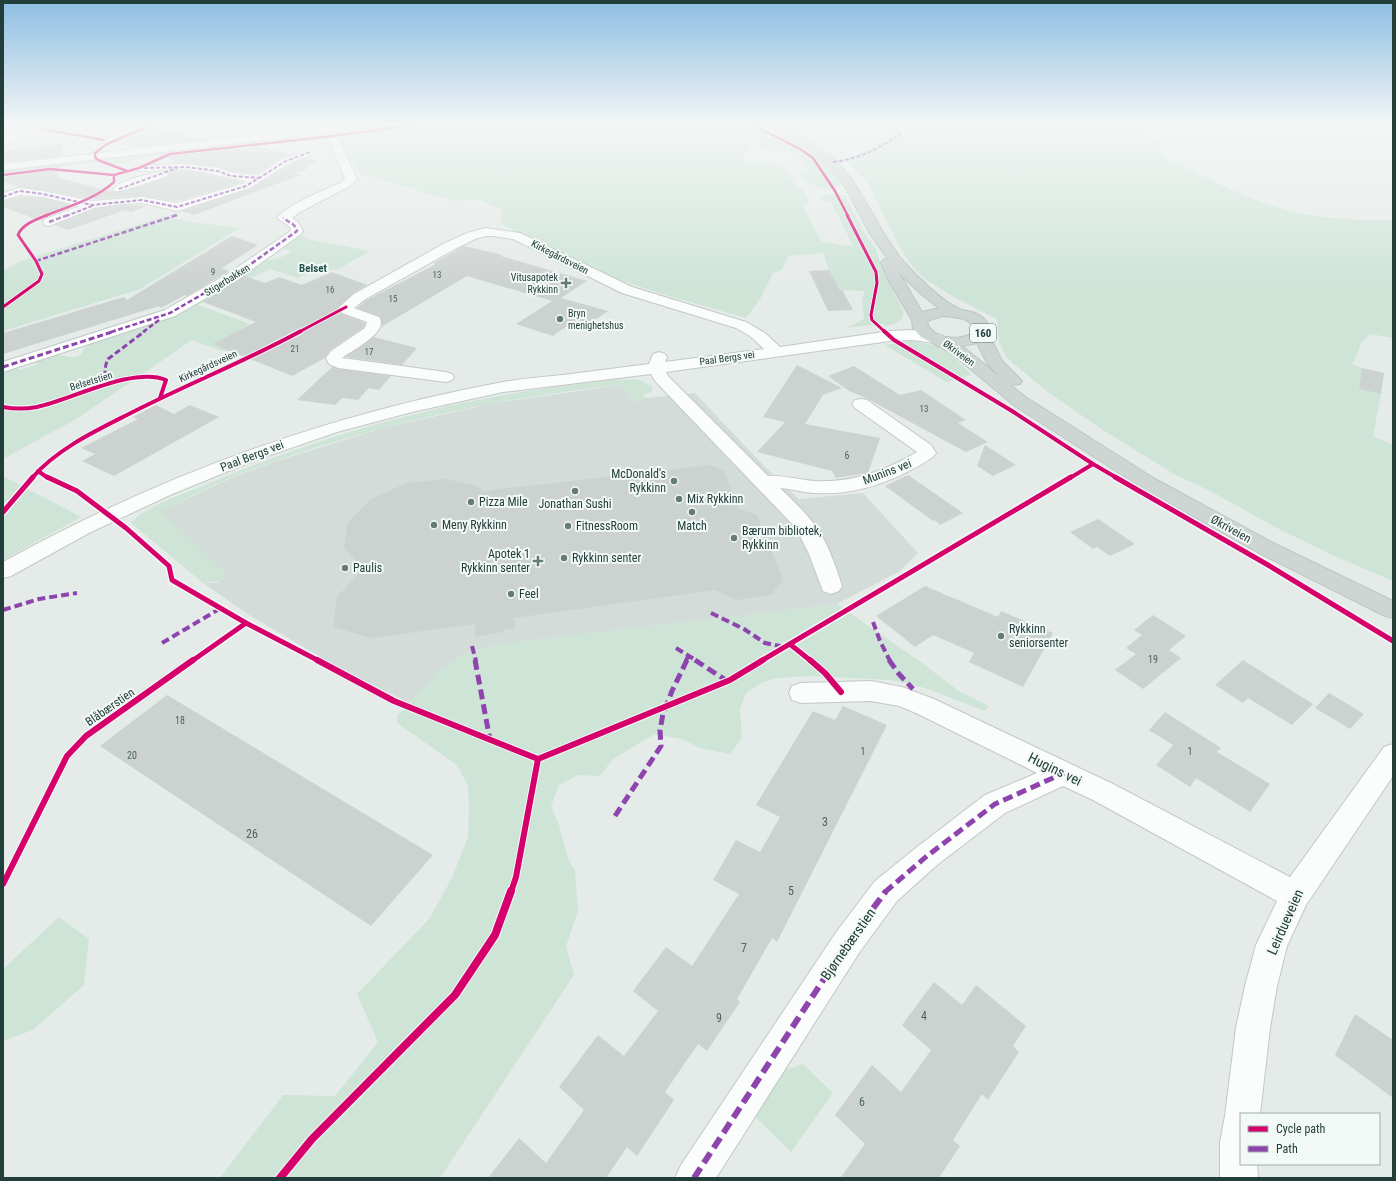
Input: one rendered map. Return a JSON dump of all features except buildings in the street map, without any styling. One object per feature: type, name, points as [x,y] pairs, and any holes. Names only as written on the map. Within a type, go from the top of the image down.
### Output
[{"type":"main road","name":"160","points":[[844,178],[885,247],[919,286],[954,312]]},
{"type":"main road","name":"160","points":[[885,247],[889,267],[919,321],[922,331],[938,339],[964,341],[974,339],[983,332],[981,324],[970,316],[954,312],[932,313],[924,316],[919,321]]},
{"type":"main road","name":"Økriveien","points":[[981,335],[995,363],[1004,373],[1076,436]]},
{"type":"main road","name":"Økriveien","points":[[938,339],[956,349],[1021,402],[1148,483],[1273,552],[1393,610]]},
{"type":"street","points":[[119,189],[149,178]]},
{"type":"street","points":[[49,222],[92,205],[138,200],[177,207],[246,186],[261,178]]},
{"type":"street","name":"Stigerbakken","points":[[3,367],[170,313],[228,280],[292,236],[297,232],[296,227],[292,222],[283,218],[296,208],[346,184],[351,178]]},
{"type":"street","points":[[3,197],[20,191],[92,205]]},
{"type":"street","name":"Kirkegårdsveien","points":[[446,377],[338,363],[335,361],[334,358],[337,354],[372,330],[374,325],[374,320],[349,311],[346,307],[359,296],[450,246],[471,236],[485,232],[507,234],[525,240],[627,290],[741,325],[757,333],[773,348]]},
{"type":"street","name":"Paal Bergs vei","points":[[3,571],[125,508],[174,486],[266,450],[331,428],[447,398],[518,385],[773,348],[903,327],[919,321]]},
{"type":"street","name":"Paal Bergs vei","points":[[773,348],[890,336],[912,335],[938,339]]},
{"type":"street","points":[[663,363],[661,378],[681,396],[804,524],[816,544],[823,560],[831,586]]},
{"type":"street","name":"Munins vei","points":[[763,483],[773,481],[814,487],[863,483],[899,469],[927,453],[925,449],[861,404]]},
{"type":"street","name":"Hugins vei","points":[[801,693],[871,691],[902,697],[953,719],[1064,773],[1295,895]]},
{"type":"street","name":"Leirdueveien","points":[[1242,1113],[1253,1028],[1261,986],[1272,945],[1295,895],[1393,755]]},
{"type":"street","name":"Bjørnebærstien","points":[[694,1178],[848,942],[886,891],[927,856],[995,804],[1064,773]]},
{"type":"street","points":[[1239,1178],[1238,1142],[1240,1129]]},
{"type":"shaded area","points":[[621,385],[633,402],[646,398],[695,393],[764,466],[799,499],[863,493],[918,553],[900,571],[837,604],[500,644],[466,653],[439,671],[409,703],[334,665],[249,615],[202,582],[217,583],[226,576],[224,572],[160,511],[236,476],[280,460],[383,428],[495,403]]},
{"type":"green space","points":[[376,178],[791,178],[796,187],[802,190],[809,202],[802,205],[822,242],[853,246],[832,203],[820,198],[829,194],[845,195],[862,229],[876,249],[882,269],[903,311],[903,318],[894,324],[886,326],[882,324],[846,328],[864,319],[862,299],[865,291],[842,290],[833,281],[823,253],[788,256],[782,270],[773,273],[760,299],[746,318],[662,294],[611,277],[507,227],[501,223],[502,210],[480,200],[470,199],[454,201]]},
{"type":"green space","points":[[837,178],[841,185],[837,187],[823,188],[814,186],[804,179]]},
{"type":"green space","points":[[864,178],[1208,178],[1245,196],[1287,210],[1332,218],[1393,220],[1393,338],[1370,334],[1361,343],[1352,364],[1362,368],[1359,389],[1381,394],[1373,436],[1393,445],[1393,581],[1330,554],[1277,528],[1212,492],[1174,474],[1103,430],[1049,393],[1007,358],[999,342],[997,319],[954,297],[925,279],[917,272],[907,259],[894,236],[868,183]]},
{"type":"green space","points":[[165,216],[190,222],[240,228],[140,289],[3,331],[3,271],[18,262]]},
{"type":"green space","points":[[297,235],[302,235],[307,239],[370,251],[337,270],[320,269],[297,278],[271,269],[241,282],[198,305],[242,321],[264,331],[247,351],[221,351],[192,340],[78,418],[3,459],[3,409],[10,406],[3,404],[3,369],[13,366],[19,370],[35,365],[40,358],[52,355],[71,357],[78,356],[84,350],[86,343],[159,319],[267,260],[286,255],[292,251],[282,248]]},
{"type":"green space","points":[[910,341],[938,346],[947,350],[971,375],[946,382],[885,345]]},
{"type":"green space","points":[[615,379],[639,380],[652,386],[652,392],[643,395],[646,398],[633,402],[620,385],[523,398],[426,418],[330,443],[283,458],[237,475],[160,511],[224,572],[226,576],[221,581],[202,582],[131,523],[144,512],[163,502],[283,454],[339,435],[395,419],[471,401]]},
{"type":"green space","points":[[3,476],[81,517],[3,560]]},
{"type":"green space","points":[[837,604],[918,660],[960,692],[989,706],[985,711],[925,688],[890,680],[811,676],[778,678],[763,682],[746,693],[740,709],[742,738],[730,754],[700,748],[682,739],[655,734],[613,759],[600,776],[578,775],[559,785],[551,806],[559,825],[568,859],[575,870],[578,911],[566,946],[574,975],[440,1178],[220,1178],[283,1095],[335,1096],[378,1042],[357,994],[429,919],[452,878],[468,837],[468,786],[457,765],[397,723],[397,716],[439,671],[466,653],[500,644]]},
{"type":"green space","points":[[59,917],[89,939],[84,985],[33,1030],[3,1041],[3,969]]},
{"type":"green space","points":[[803,1064],[833,1093],[791,1152],[751,1113],[778,1072]]},
{"type":"marked path","points":[[119,189],[149,178]]},
{"type":"marked path","points":[[3,197],[19,191],[43,194],[92,205],[142,200],[177,207],[246,186],[260,178]]},
{"type":"marked path","points":[[49,222],[92,206]]},
{"type":"marked path","points":[[36,261],[177,215]]},
{"type":"marked path","points":[[3,367],[170,313],[234,276],[292,236],[297,231],[296,226],[283,218]]},
{"type":"marked path","points":[[109,385],[105,379],[106,363],[108,359],[159,320]]},
{"type":"marked path","points":[[3,610],[39,599],[77,593]]},
{"type":"marked path","points":[[162,643],[221,608]]},
{"type":"marked path","points":[[711,613],[744,629],[765,643],[785,647]]},
{"type":"marked path","points":[[873,622],[880,641],[893,667],[913,689]]},
{"type":"marked path","points":[[472,646],[480,681],[490,740]]},
{"type":"marked path","points":[[676,648],[727,681]]},
{"type":"marked path","points":[[615,816],[661,746],[660,730],[663,714],[668,698],[688,656]]},
{"type":"marked path","points":[[694,1178],[848,942],[886,891],[927,856],[995,804],[1064,773]]},
{"type":"cycle path","points":[[3,307],[39,281],[42,274],[36,261],[18,235],[20,230],[42,217],[82,202],[105,190],[114,182],[114,178]]},
{"type":"cycle path","points":[[826,178],[835,191],[876,272],[877,283],[871,315],[872,320],[894,340],[1012,411],[1093,464],[1268,565],[1393,641]]},
{"type":"cycle path","points":[[3,512],[38,471],[61,453],[99,429],[160,398],[281,342],[346,307]]},
{"type":"cycle path","name":"Belsetstien","points":[[3,407],[37,407],[124,380],[143,376],[157,376],[166,380],[160,398]]},
{"type":"cycle path","points":[[280,1178],[312,1139],[455,995],[495,935],[516,877],[538,759],[730,680],[1093,464]]},
{"type":"cycle path","points":[[38,471],[51,480],[77,491],[126,528],[169,566],[172,580],[246,623],[394,701],[538,759]]},
{"type":"cycle path","name":"Blåbærstien","points":[[3,884],[67,756],[86,736],[246,623]]},
{"type":"cycle path","points":[[791,645],[825,673],[841,692]]},
{"type":"place","name":"Vitusapotek Rykkinn","points":[[566,283]]},
{"type":"place","name":"Bryn menighetshus","points":[[560,319]]},
{"type":"place","name":"McDonald's Rykkinn","points":[[674,481]]},
{"type":"place","name":"Jonathan Sushi","points":[[575,491]]},
{"type":"place","name":"Mix Rykkinn","points":[[679,499]]},
{"type":"place","name":"Pizza Mile","points":[[471,502]]},
{"type":"place","name":"Match","points":[[692,512]]},
{"type":"place","name":"Meny Rykkinn","points":[[434,525]]},
{"type":"place","name":"FitnessRoom","points":[[568,526]]},
{"type":"place","name":"Bærum bibliotek, Rykkinn","points":[[734,538]]},
{"type":"place","name":"Rykkinn senter","points":[[564,558]]},
{"type":"place","name":"Apotek 1 Rykkinn senter","points":[[538,561]]},
{"type":"place","name":"Paulis","points":[[345,568]]},
{"type":"place","name":"Feel","points":[[511,594]]},
{"type":"place","name":"Rykkinn seniorsenter","points":[[1001,636]]},
{"type":"district","name":"Belset","points":[[313,268]]}]
